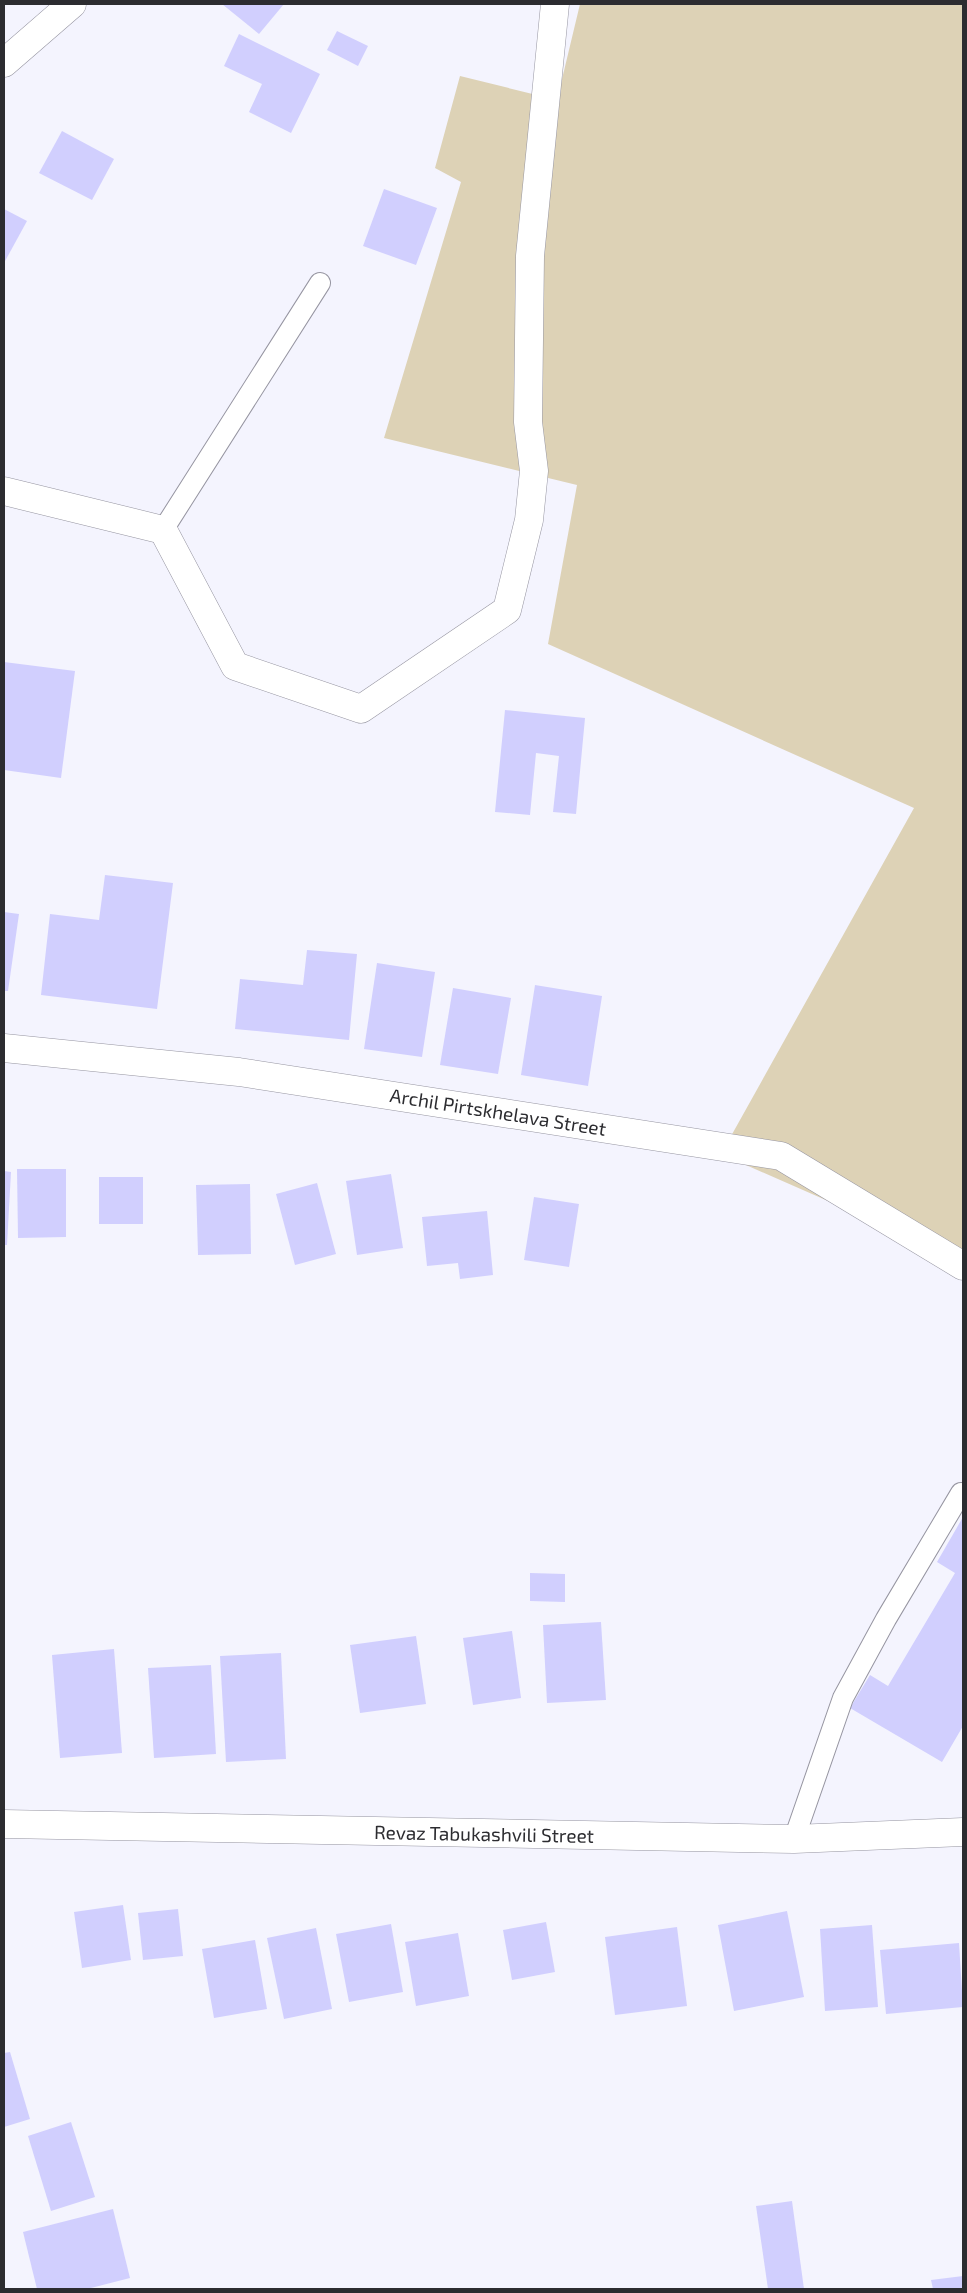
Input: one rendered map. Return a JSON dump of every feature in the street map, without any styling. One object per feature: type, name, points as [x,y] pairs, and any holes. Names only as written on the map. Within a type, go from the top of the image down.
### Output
[{"type":"street","points":[[4,64],[72,4]]},
{"type":"street","points":[[4,491],[163,530],[235,666],[361,709],[507,610],[530,520],[534,471],[528,422],[530,256],[555,4]]},
{"type":"street","name":"Archil Pirtskhelava Street","points":[[4,1048],[239,1072],[781,1156],[963,1266]]},
{"type":"street","name":"Revaz Tabukashvili Street","points":[[4,1824],[794,1839],[963,1832]]},
{"type":"lane","points":[[163,530],[320,283]]},
{"type":"lane","points":[[794,1839],[843,1698],[886,1619],[961,1493]]},
{"type":"shaded area","points":[[580,4],[963,4],[963,1264],[928,1245],[721,1154],[914,808],[548,644],[577,485],[384,438],[461,182],[435,168],[460,76],[557,100]]},
{"type":"building","points":[[222,4],[284,4],[259,34]]},
{"type":"building","points":[[337,31],[368,46],[358,66],[327,50]]},
{"type":"building","points":[[239,34],[320,74],[291,133],[249,112],[262,84],[224,66]]},
{"type":"building","points":[[62,131],[114,159],[92,200],[39,173]]},
{"type":"building","points":[[384,189],[437,208],[416,265],[363,246]]},
{"type":"building","points":[[4,209],[27,221],[4,263]]},
{"type":"building","points":[[4,662],[75,671],[61,778],[4,770]]},
{"type":"building","points":[[505,710],[585,718],[576,814],[553,812],[559,756],[536,753],[530,815],[495,812]]},
{"type":"building","points":[[105,875],[173,883],[157,1009],[41,995],[50,914],[99,920]]},
{"type":"building","points":[[4,912],[19,914],[8,991],[4,991]]},
{"type":"building","points":[[307,950],[357,954],[349,1040],[235,1029],[240,979],[303,985]]},
{"type":"building","points":[[377,963],[435,972],[422,1057],[364,1049]]},
{"type":"building","points":[[535,985],[602,996],[588,1086],[521,1075]]},
{"type":"building","points":[[453,988],[511,998],[498,1074],[440,1065]]},
{"type":"building","points":[[17,1169],[66,1169],[66,1237],[18,1238]]},
{"type":"building","points":[[4,1171],[11,1172],[7,1245],[4,1245]]},
{"type":"building","points":[[391,1174],[403,1248],[357,1255],[346,1181]]},
{"type":"building","points":[[99,1177],[143,1177],[143,1224],[99,1224]]},
{"type":"building","points":[[317,1183],[336,1254],[295,1265],[276,1194]]},
{"type":"building","points":[[250,1184],[251,1254],[198,1255],[196,1185]]},
{"type":"building","points":[[534,1197],[579,1204],[569,1267],[524,1260]]},
{"type":"building","points":[[487,1211],[493,1275],[460,1279],[458,1263],[427,1266],[422,1217]]},
{"type":"building","points":[[963,1517],[963,1726],[942,1762],[850,1708],[870,1675],[888,1686],[955,1573],[937,1562]]},
{"type":"building","points":[[530,1573],[565,1574],[565,1602],[530,1601]]},
{"type":"building","points":[[601,1622],[606,1700],[547,1703],[543,1625]]},
{"type":"building","points":[[512,1631],[521,1698],[473,1705],[463,1638]]},
{"type":"building","points":[[416,1636],[426,1704],[360,1713],[350,1645]]},
{"type":"building","points":[[114,1649],[122,1753],[60,1758],[52,1655]]},
{"type":"building","points":[[281,1653],[286,1759],[226,1762],[220,1656]]},
{"type":"building","points":[[211,1665],[216,1754],[154,1758],[148,1668]]},
{"type":"building","points":[[123,1905],[131,1960],[82,1968],[74,1912]]},
{"type":"building","points":[[178,1909],[183,1956],[143,1960],[138,1913]]},
{"type":"building","points":[[787,1911],[804,1997],[734,2011],[718,1925]]},
{"type":"building","points":[[546,1922],[555,1972],[512,1980],[503,1930]]},
{"type":"building","points":[[391,1924],[403,1992],[349,2002],[336,1934]]},
{"type":"building","points":[[872,1925],[878,2007],[825,2011],[820,1929]]},
{"type":"building","points":[[677,1927],[687,2006],[615,2015],[605,1937]]},
{"type":"building","points":[[316,1928],[332,2009],[284,2019],[267,1938]]},
{"type":"building","points":[[458,1933],[469,1996],[416,2006],[405,1942]]},
{"type":"building","points":[[255,1940],[267,2009],[214,2018],[202,1949]]},
{"type":"building","points":[[959,1943],[963,2007],[886,2014],[880,1950]]},
{"type":"building","points":[[10,2052],[30,2119],[4,2127],[4,2053]]},
{"type":"building","points":[[71,2122],[95,2197],[51,2211],[28,2136]]},
{"type":"building","points":[[792,2201],[804,2289],[768,2289],[756,2206]]},
{"type":"building","points":[[113,2209],[130,2278],[87,2289],[37,2289],[23,2232]]},
{"type":"building","points":[[963,2276],[963,2289],[933,2289],[931,2280]]}]
